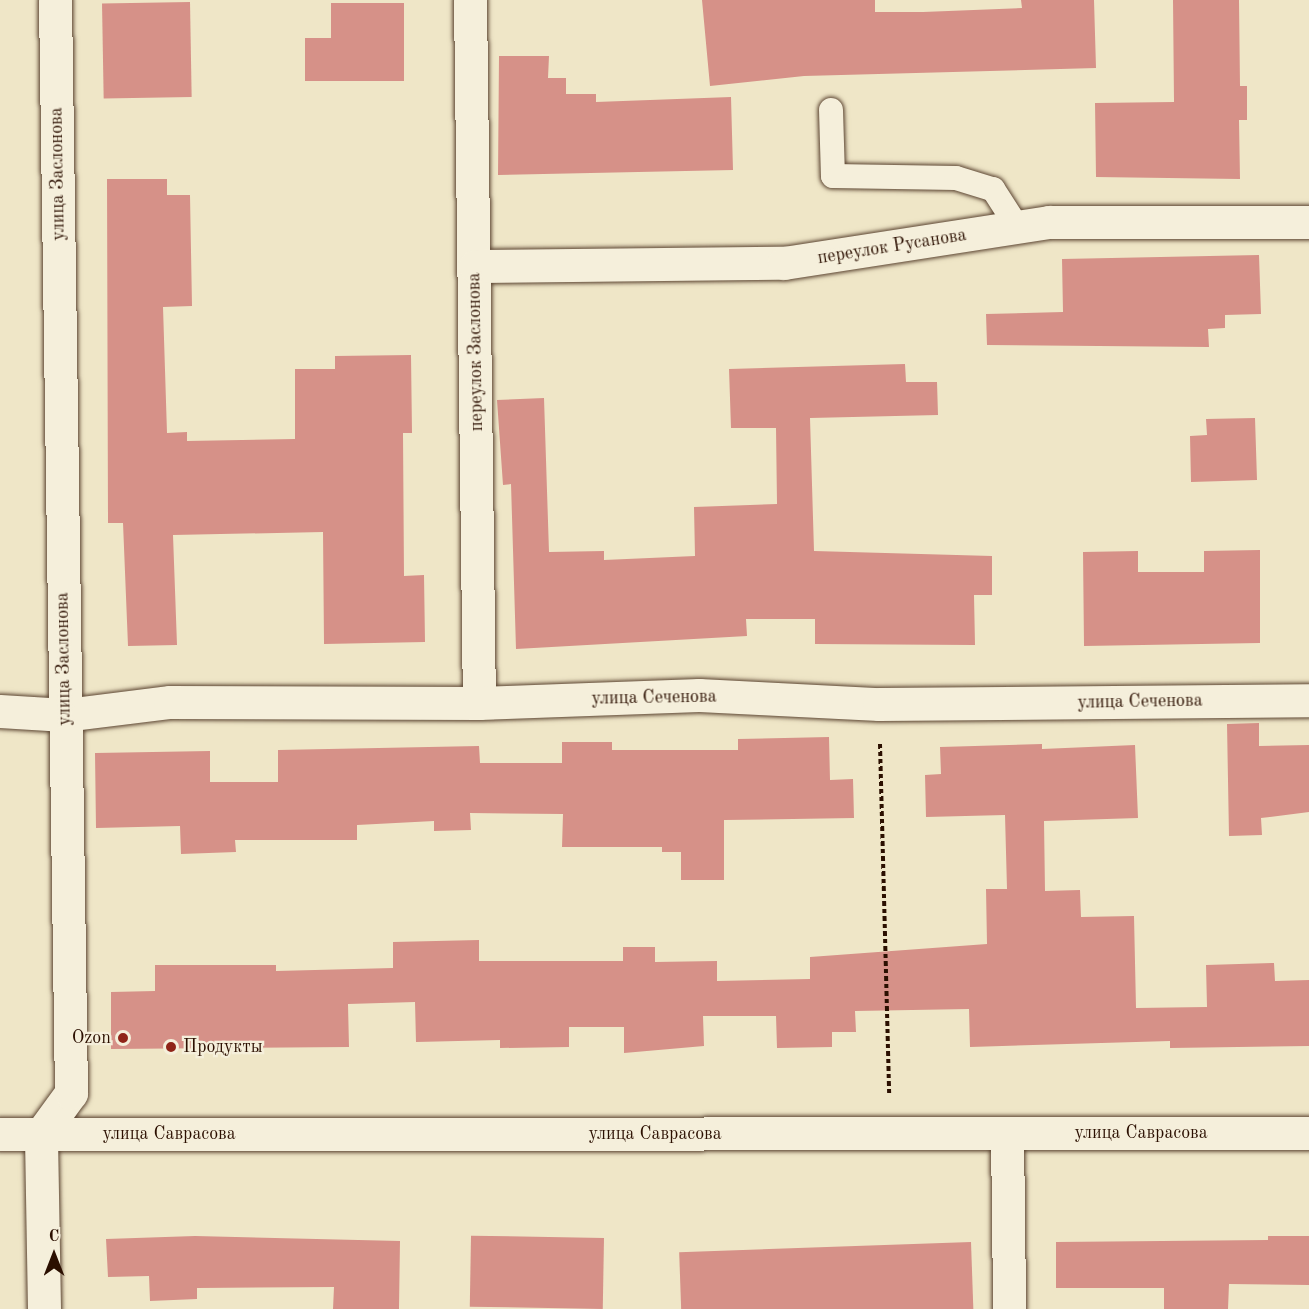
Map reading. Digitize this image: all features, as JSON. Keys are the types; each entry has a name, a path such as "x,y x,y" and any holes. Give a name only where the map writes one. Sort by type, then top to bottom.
{"street":[{"name":"улица Заслонова","path":"41,1134 71,1093 56,0"},
{"name":"переулок Заслонова","path":"470,0 479,703"},
{"name":"переулок Русанова","path":"475,266 784,263 1049,222 1309,222"},
{"name":"улица Сеченова","path":"0,711 65,715 170,702 479,703 699,695 879,704 1309,700"},
{"name":"улица Саврасова","path":"0,1134 1309,1132"},
{"path":"41,1134 44,1309"},
{"path":"1007,1134 1009,1309"}],"lane":[{"path":"831,110 833,176 956,178 993,189 1018,228"}],"path":[{"path":"879,704 889,1098"}],"building":[{"path":"702,0 875,0 875,12 923,12 1022,8 1021,0 1094,0 1096,68 804,76 710,86"},
{"path":"1173,0 1239,0 1240,86 1247,86 1247,120 1239,120 1240,179 1096,177 1095,103 1174,102"},
{"path":"190,2 192,97 104,99 102,4"},
{"path":"331,3 404,3 404,81 305,81 305,38 331,38"},
{"path":"499,56 549,56 548,78 566,78 566,94 596,94 596,102 731,97 733,170 498,175"},
{"path":"107,179 167,179 167,195 190,195 192,306 163,307 167,433 187,432 187,441 295,439 295,369 335,369 335,356 411,355 412,433 403,433 404,576 424,575 425,642 324,644 323,532 173,535 177,645 128,646 123,523 108,523"},
{"path":"1259,255 1261,314 1225,315 1225,328 1208,329 1209,347 987,345 986,314 1063,312 1062,259"},
{"path":"905,364 906,382 937,382 938,415 810,418 814,551 992,556 992,595 974,595 975,645 815,644 815,619 746,619 747,636 516,649 511,484 503,485 497,400 544,398 549,552 604,551 604,560 695,556 694,507 777,504 776,428 731,428 729,369"},
{"path":"1255,418 1257,480 1191,482 1190,436 1207,435 1206,419"},
{"path":"1260,550 1260,643 1084,646 1083,552 1138,551 1138,572 1204,572 1204,551"},
{"path":"1259,723 1259,746 1309,745 1309,812 1261,818 1262,835 1229,836 1227,724"},
{"path":"829,737 830,780 853,779 854,818 724,820 724,880 681,880 681,852 662,852 662,847 562,847 563,814 470,813 471,830 434,831 434,821 357,825 357,840 235,840 236,852 181,854 180,826 96,828 95,753 210,751 210,782 278,782 278,750 479,746 480,763 562,763 562,742 612,742 612,750 738,750 738,739"},
{"path":"1042,744 1042,749 1135,745 1138,818 1044,821 1045,891 1080,890 1081,917 1134,916 1136,1008 1207,1007 1206,965 1274,963 1275,981 1309,980 1309,1046 1170,1048 1170,1041 970,1047 969,1009 855,1011 856,1032 832,1032 832,1047 777,1048 776,1016 703,1016 704,1046 624,1053 624,1027 569,1027 569,1047 500,1048 500,1040 416,1042 415,1002 348,1004 349,1047 111,1049 111,992 155,991 155,965 276,965 276,971 393,968 393,942 479,940 479,961 623,961 623,947 655,947 655,962 717,961 717,981 810,979 810,957 987,944 986,889 1007,889 1005,815 926,817 925,775 941,774 940,747"},
{"path":"195,1236 400,1241 399,1309 333,1309 334,1287 197,1288 197,1299 150,1301 149,1276 108,1277 106,1239"},
{"path":"471,1236 604,1238 603,1309 470,1307"},
{"path":"1268,1236 1309,1236 1309,1285 1229,1284 1228,1309 1164,1309 1164,1288 1056,1288 1056,1242 1268,1240"},
{"path":"971,1242 973,1309 681,1309 679,1252"}],"place":[{"name":"Ozon","path":"123,1038"},
{"name":"Продукты","path":"171,1047"}]}
